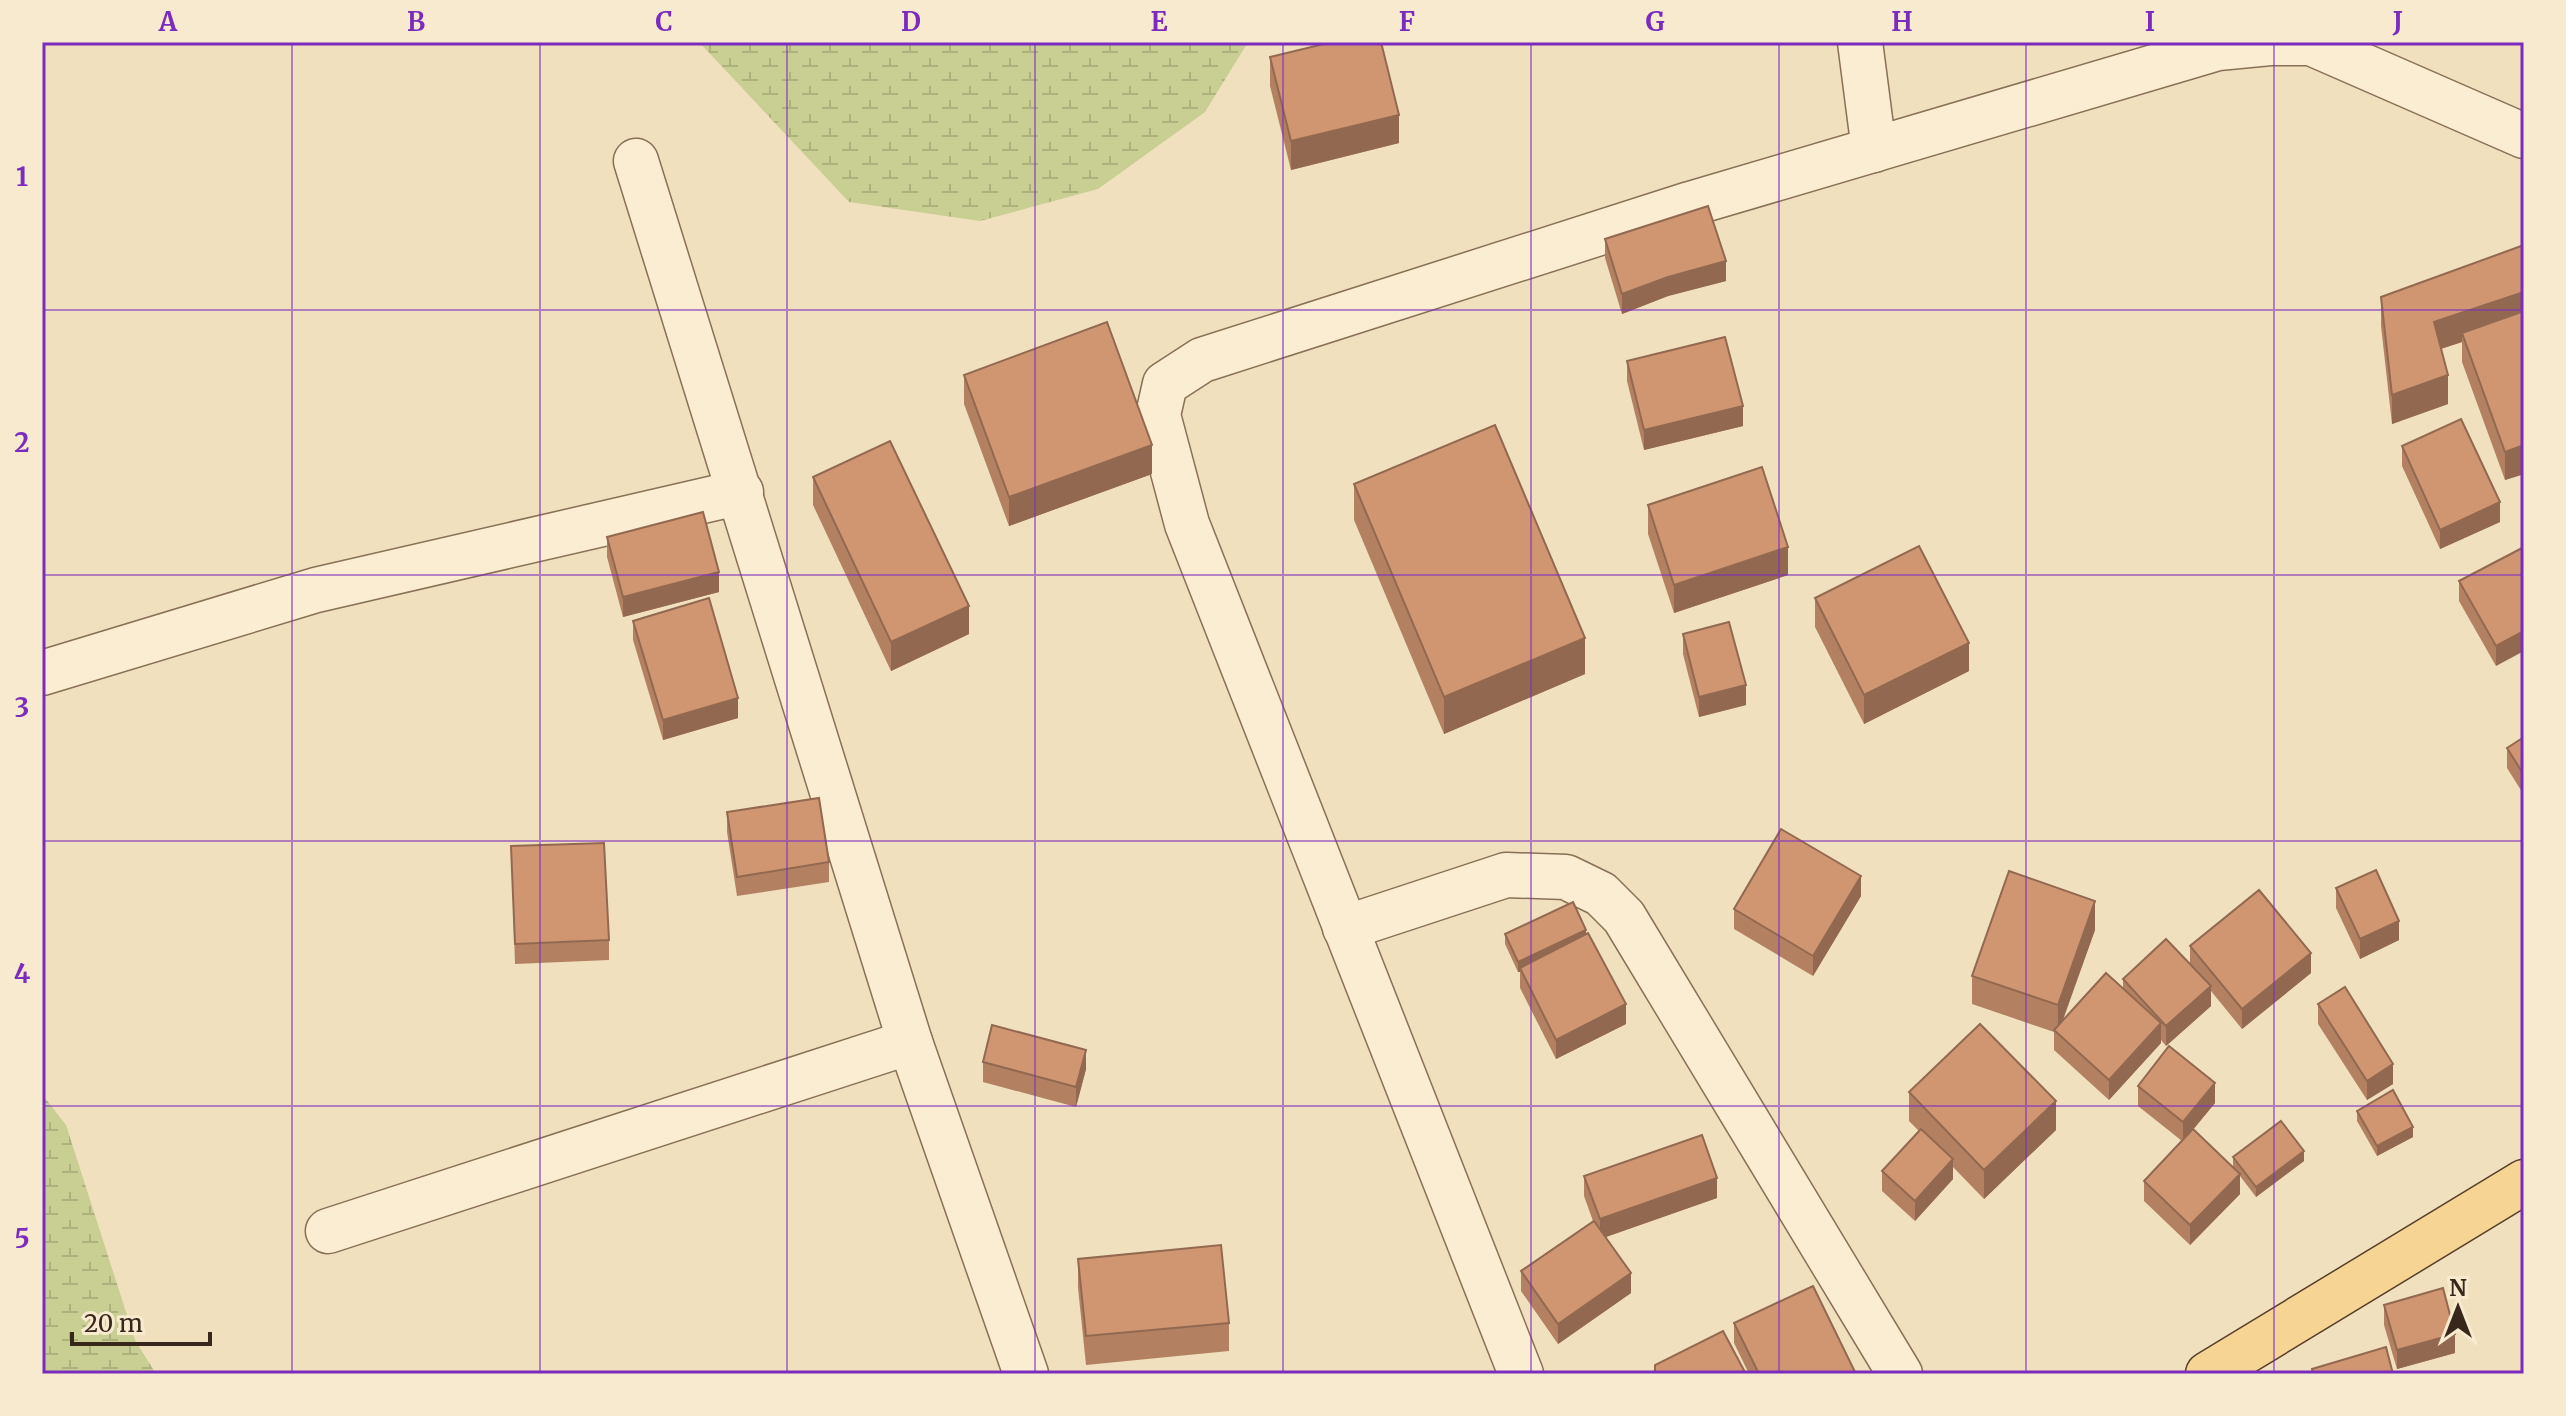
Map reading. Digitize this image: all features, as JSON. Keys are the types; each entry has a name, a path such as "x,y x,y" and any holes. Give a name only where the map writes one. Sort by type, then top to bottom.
{"main road":[{"path":"2208,1374 2524,1182"}],"street":[{"path":"1860,42 1874,150"},
{"path":"1521,1374 1187,524 1158,415 1165,384 1202,360 1690,204 2217,45 2311,43 2524,136"},
{"path":"636,161 910,1042 1026,1374"},
{"path":"42,673 316,590 741,492"},
{"path":"1345,928 1506,875 1566,877 1601,894 1624,917 1900,1374"},
{"path":"328,1231 910,1042"}],"green space":[{"path":"699,42 1248,42 1205,112 1098,189 980,221 849,202"},
{"path":"42,1094 66,1125 135,1340 156,1374 42,1374"}],"building":[{"path":"1332,42 1381,42 1399,115 1291,141 1270,57"},
{"path":"1708,206 1726,261 1622,294 1605,239"},
{"path":"2524,245 2524,292 2434,322 2448,375 2392,395 2381,297"},
{"path":"2524,311 2524,445 2505,452 2462,333"},
{"path":"1107,322 1152,445 1009,497 964,375"},
{"path":"1725,337 1743,406 1644,430 1627,361"},
{"path":"2461,419 2500,502 2440,530 2402,446"},
{"path":"1495,425 1585,638 1444,697 1354,484"},
{"path":"890,441 969,606 891,642 813,477"},
{"path":"1762,467 1788,547 1674,585 1648,505"},
{"path":"703,512 719,572 623,597 607,537"},
{"path":"1919,546 1969,643 1864,695 1815,598"},
{"path":"2524,547 2524,631 2496,646 2459,581"},
{"path":"709,598 738,698 663,720 633,621"},
{"path":"1729,622 1746,685 1699,697 1683,634"},
{"path":"2524,737 2524,775 2507,748"},
{"path":"819,798 829,862 737,877 727,812"},
{"path":"1781,829 1861,876 1813,956 1734,909"},
{"path":"604,843 609,940 515,944 511,846"},
{"path":"2376,870 2399,921 2360,939 2336,888"},
{"path":"2009,871 2095,901 2058,1005 1972,976"},
{"path":"2259,890 2311,953 2242,1009 2190,946"},
{"path":"1573,902 1586,930 1518,962 1505,934"},
{"path":"1588,933 1626,1004 1556,1040 1520,968"},
{"path":"2166,939 2211,986 2166,1026 2123,979"},
{"path":"2106,973 2161,1023 2109,1080 2054,1030"},
{"path":"2345,987 2393,1064 2367,1081 2318,1004"},
{"path":"1980,1024 2056,1101 1984,1170 1909,1092"},
{"path":"992,1025 1086,1050 1076,1087 983,1062"},
{"path":"2169,1046 2215,1083 2183,1122 2138,1086"},
{"path":"2393,1090 2413,1127 2377,1146 2357,1111"},
{"path":"2281,1121 2304,1151 2256,1187 2233,1157"},
{"path":"1921,1129 1953,1159 1915,1201 1882,1171"},
{"path":"2193,1129 2240,1174 2190,1225 2144,1181"},
{"path":"1702,1135 1717,1178 1600,1219 1584,1176"},
{"path":"1594,1221 1631,1273 1558,1324 1521,1271"},
{"path":"1221,1245 1229,1323 1086,1336 1078,1259"},
{"path":"1813,1286 1856,1374 1759,1374 1734,1323"},
{"path":"2443,1288 2455,1334 2397,1350 2384,1305"},
{"path":"1723,1331 1746,1374 1655,1374 1655,1365"},
{"path":"2386,1347 2393,1374 2313,1374 2312,1369"}]}
